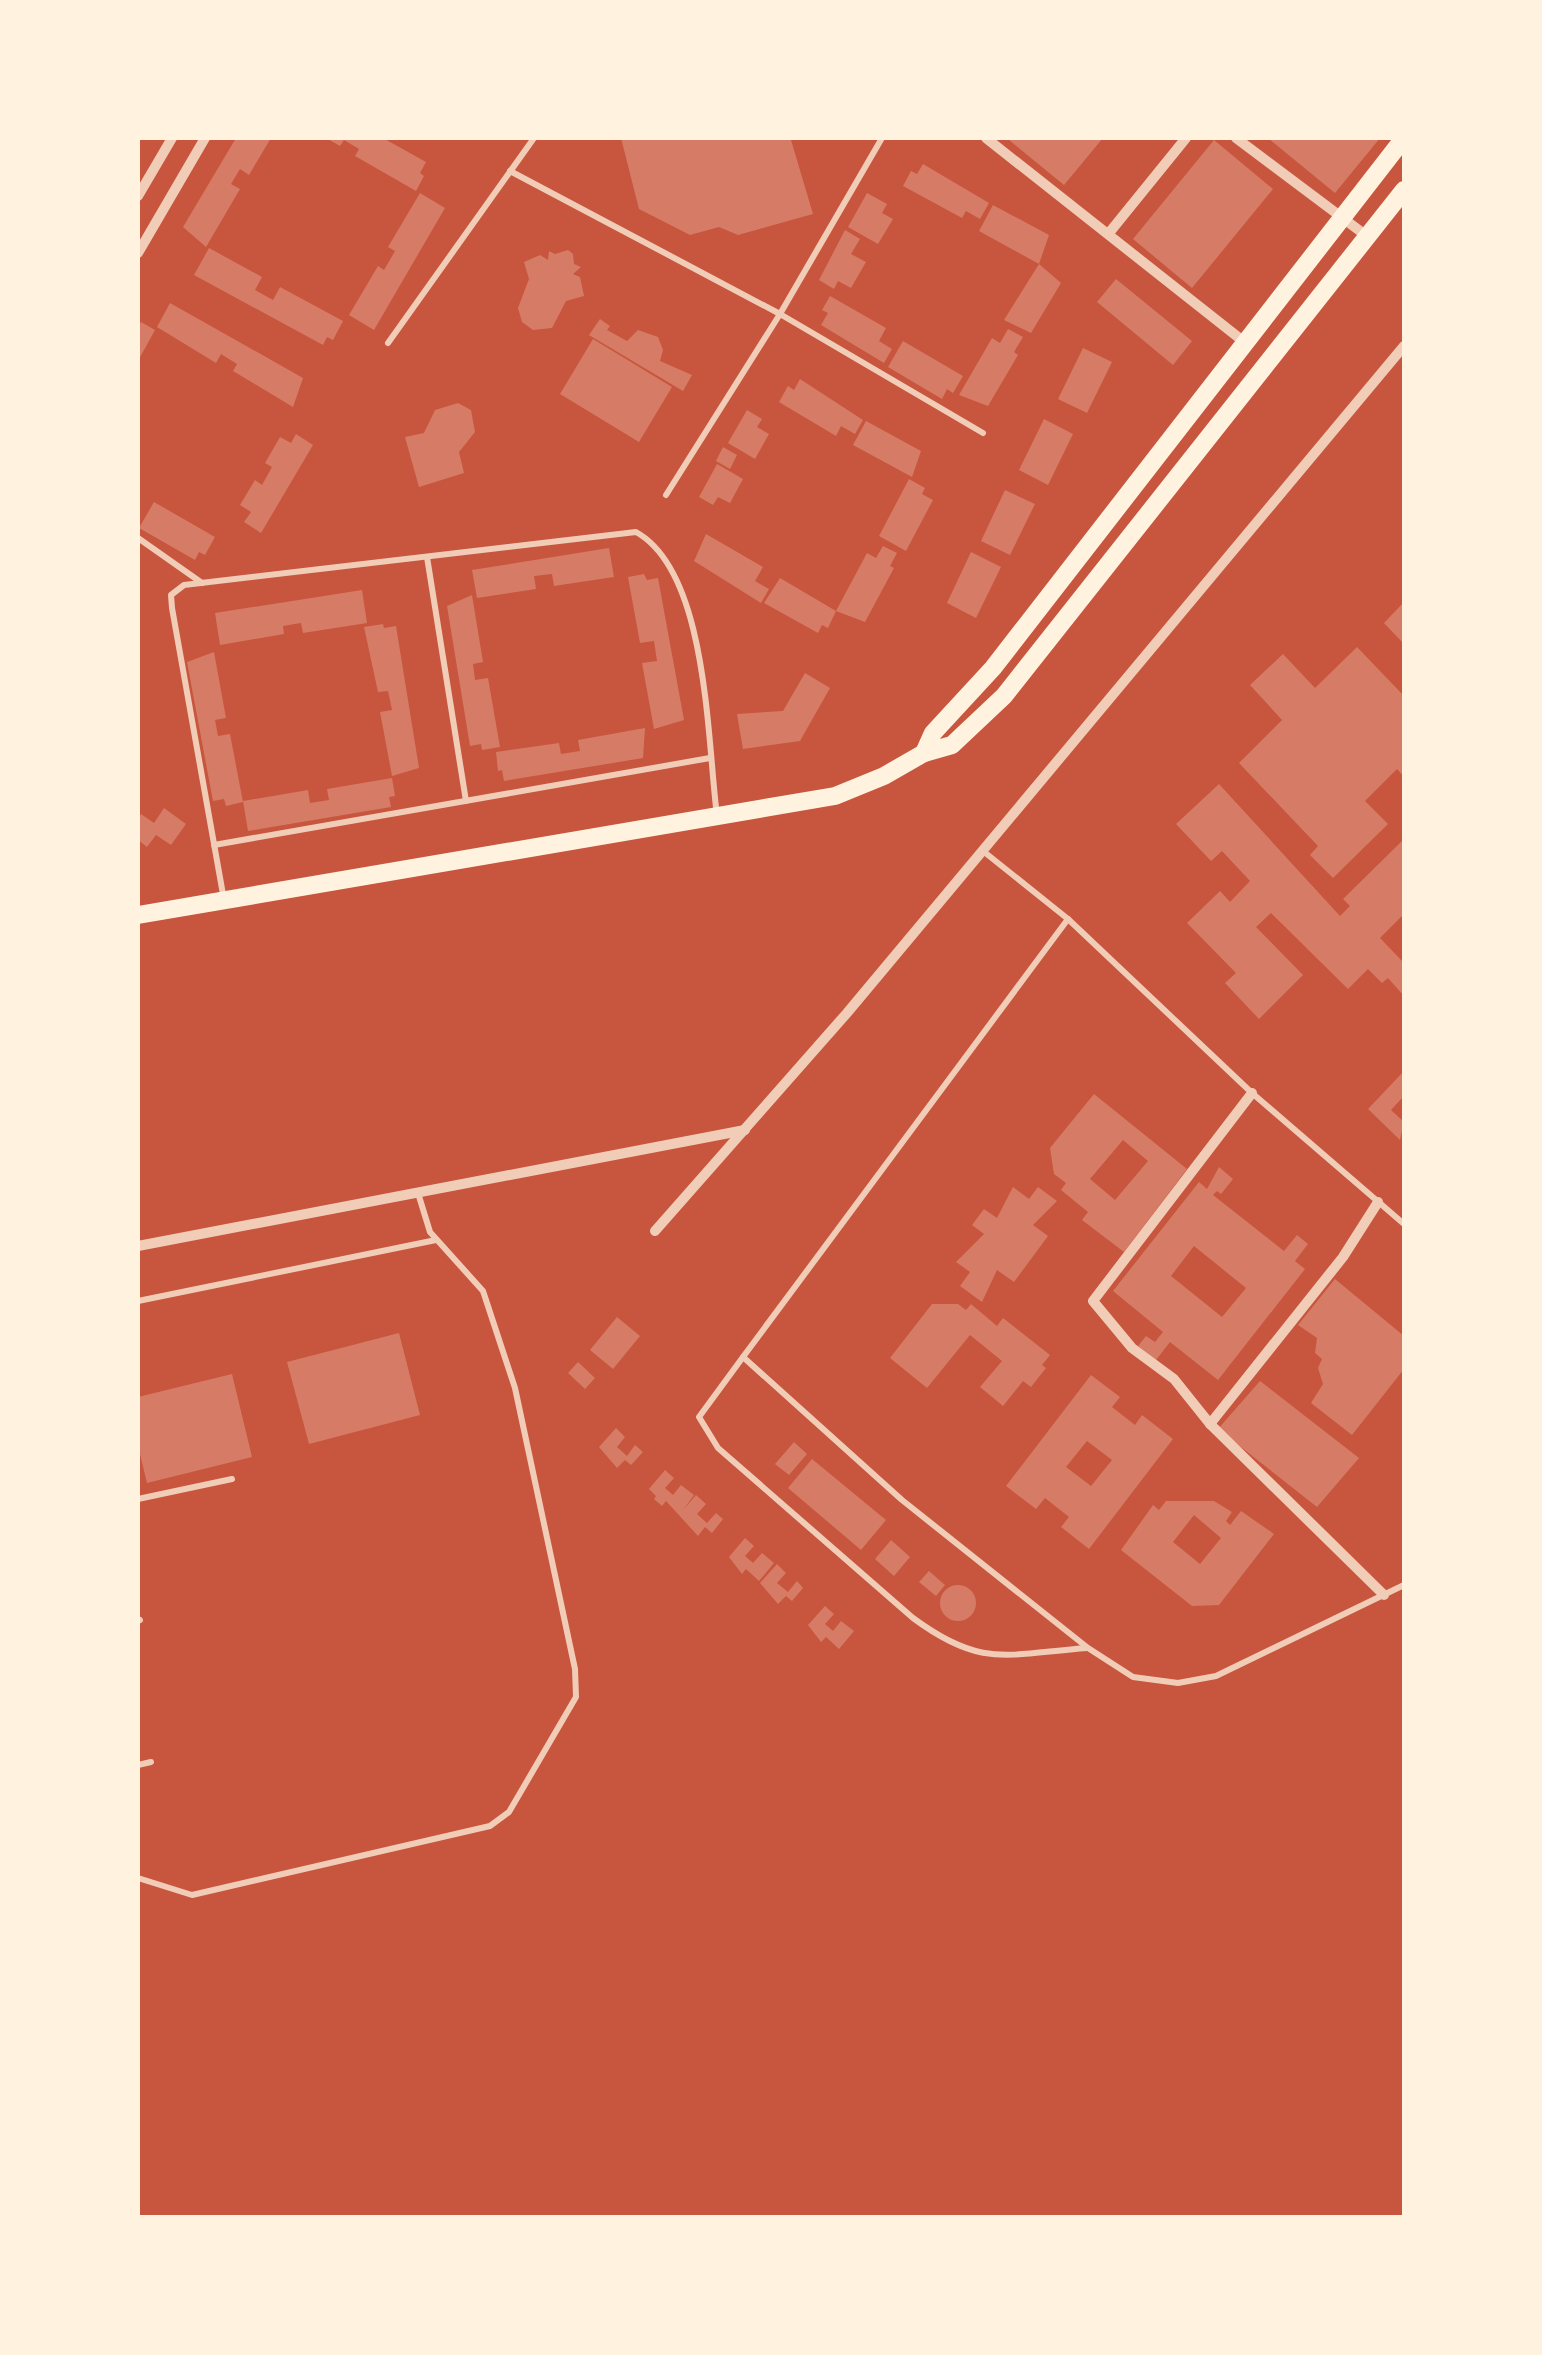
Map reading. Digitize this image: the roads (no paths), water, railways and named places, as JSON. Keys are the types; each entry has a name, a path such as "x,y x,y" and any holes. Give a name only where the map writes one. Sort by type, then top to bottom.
{"main road":[{"path":"924,753 933,733 993,668 1243,340 1404,138"},
{"path":"138,915 835,796 884,776 924,753 952,745 1004,696 1404,190"}],"street":[{"path":"138,196 172,138"},
{"path":"138,253 205,138"},
{"path":"986,138 1243,340"},
{"path":"1109,233 1186,138"},
{"path":"1236,138 1368,237"},
{"path":"656,1230 746,1129 1404,346"},
{"path":"1252,1093 1093,1302 1132,1348 1174,1379 1210,1424 1384,1595"},
{"path":"138,1246 746,1129"},
{"path":"1210,1424 1344,1257 1378,1202"}],"lane":[{"path":"388,343 534,138"},
{"path":"666,495 780,314 882,138"},
{"path":"510,172 780,314 983,433"},
{"path":"224,901 171,595 184,585 636,532 654,542 672,565 693,620 717,818"},
{"path":"138,538 202,584"},
{"path":"427,557 466,801"},
{"path":"214,845 710,758"},
{"path":"980,848 1068,920 1252,1093 1404,1224"},
{"path":"1068,920 699,1417 718,1448 946,1643 979,1656 1088,1648"},
{"path":"138,1878 192,1895 490,1826 509,1812 576,1697 575,1669 515,1388 483,1291 472,1274 453,1261 436,1240 418,1192"},
{"path":"138,1301 436,1240"},
{"path":"743,1357 902,1500 1088,1648 1133,1677 1194,1682 1404,1585"},
{"path":"138,1499 232,1479"},
{"path":"138,1766 151,1762"}]}
